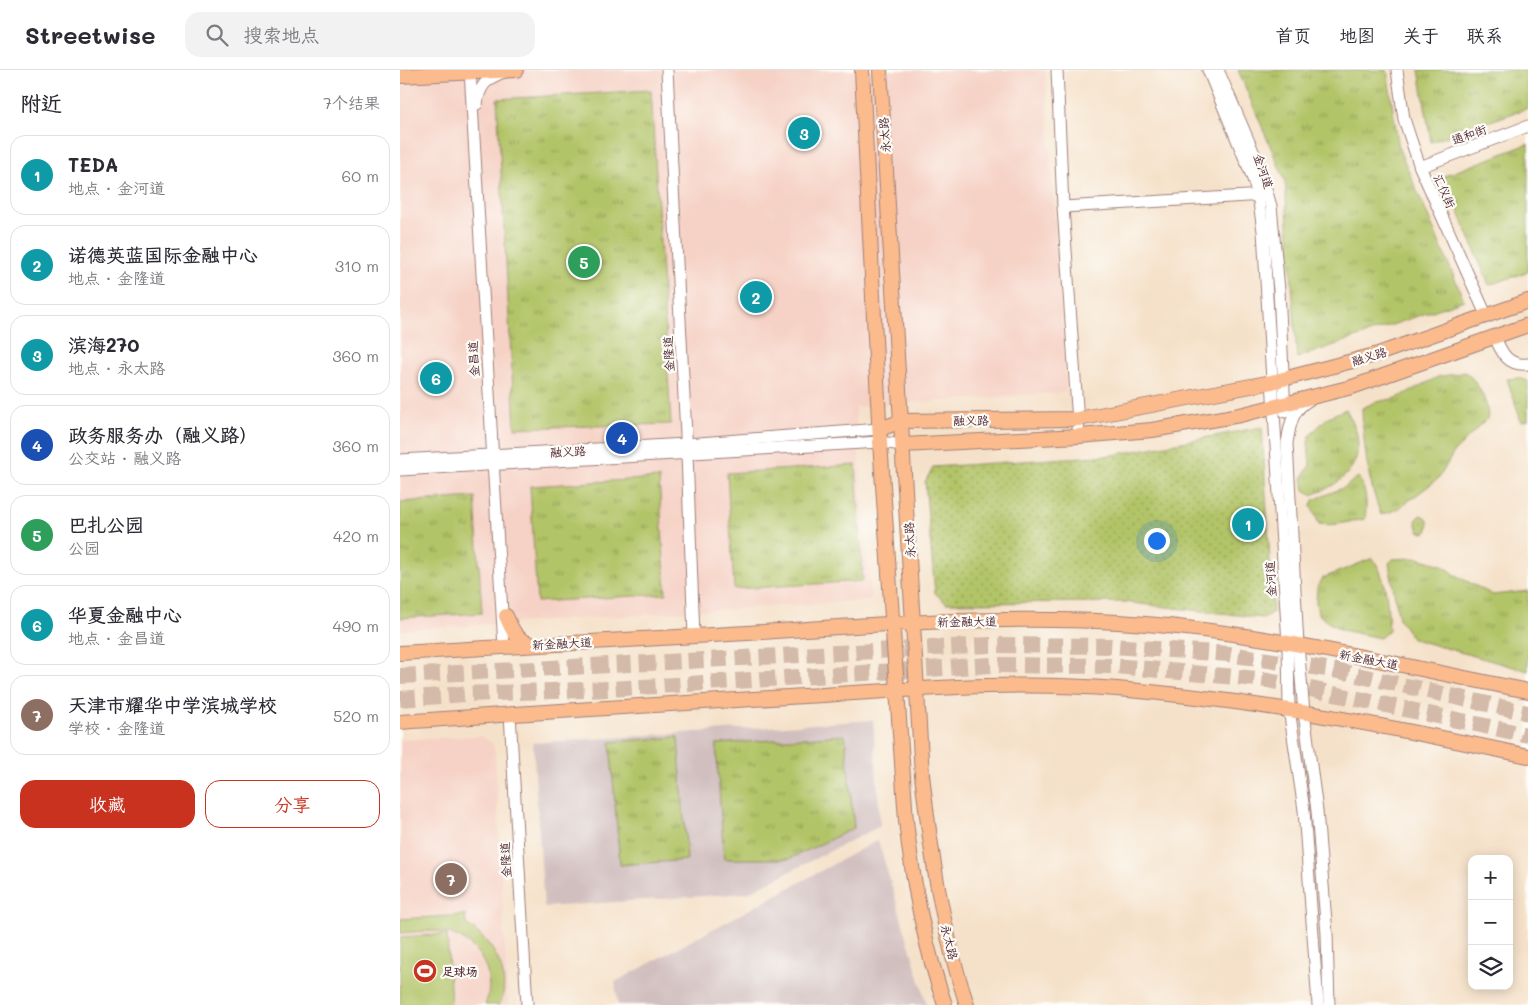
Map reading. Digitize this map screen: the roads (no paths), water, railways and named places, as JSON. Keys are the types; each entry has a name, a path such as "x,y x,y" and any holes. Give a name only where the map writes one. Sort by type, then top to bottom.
{"main road":[{"path":"400,76 516,70"},
{"name":"永太路","path":"862,70 880,436 892,623 893,690 912,874 931,961 945,1005"},
{"name":"永太路","path":"880,70 922,775 931,854 945,924 967,1005"},
{"name":"融义路","path":"880,436 902,421 1078,419 1280,382 1376,354 1487,317 1528,301"},
{"name":"融义路","path":"903,445 1079,436 1152,430 1279,406 1373,381 1528,325"},
{"path":"905,482 908,466 917,452 938,443"},
{"path":"506,616 516,636 523,642 534,645"},
{"name":"新金融大道","path":"400,653 892,623 1047,619 1120,622 1187,628 1293,644 1528,691"},
{"path":"893,690 910,678 916,658"},
{"path":"400,722 893,690 1028,685 1116,689 1289,709 1528,756"}],"street":[{"path":"477,104 479,91 485,82 495,75 511,70"},
{"name":"金隆道","path":"667,70 687,449 694,636"},
{"path":"1057,70 1063,207 1079,436"},
{"name":"金河道","path":"1208,70 1242,151 1263,195 1275,237 1280,382 1279,406 1293,644 1317,811 1329,1005"},
{"name":"金河道","path":"1218,70 1259,165 1263,195 1263,231 1271,356 1280,382"},
{"name":"汇仪街","path":"1397,70 1404,119 1420,167 1487,317"},
{"name":"金昌道","path":"473,71 477,104 496,442 493,459"},
{"name":"金昌道","path":"473,71 493,459 506,646"},
{"name":"通和街","path":"1420,167 1528,126"},
{"path":"1063,207 1263,195"},
{"path":"1495,337 1503,355 1514,364 1528,369"},
{"path":"1514,364 1528,364"},
{"path":"1280,382 1300,396 1317,397"},
{"path":"1293,644 1287,443 1291,419 1295,412 1304,404 1317,397"},
{"name":"金河道","path":"1279,406 1287,443"},
{"name":"融义路","path":"400,470 493,459 687,449 880,436 903,445"},
{"path":"493,459 498,482 506,646"},
{"name":"融义路","path":"400,460 472,461"},
{"name":"金河道","path":"1293,644 1289,709 1304,810 1318,1005"},
{"name":"金隆道","path":"510,714 527,1005"}],"tunnel":[{"path":"400,676 990,645 1111,646 1229,654 1339,671 1528,713"},
{"path":"400,699 465,694 610,689 991,665 1115,666 1268,680 1528,735"}],"place":[{"name":"滨海270","path":"804,133"},
{"name":"巴扎公园","path":"584,262"},
{"name":"诺德英蓝国际金融中心","path":"756,297"},
{"name":"华夏金融中心","path":"436,378"},
{"name":"政务服务办（融义路）","path":"622,438"},
{"name":"TEDA","path":"1248,524"},
{"name":"天津市耀华中学滨城学校","path":"451,879"},
{"name":"足球场","path":"425,971"}]}
